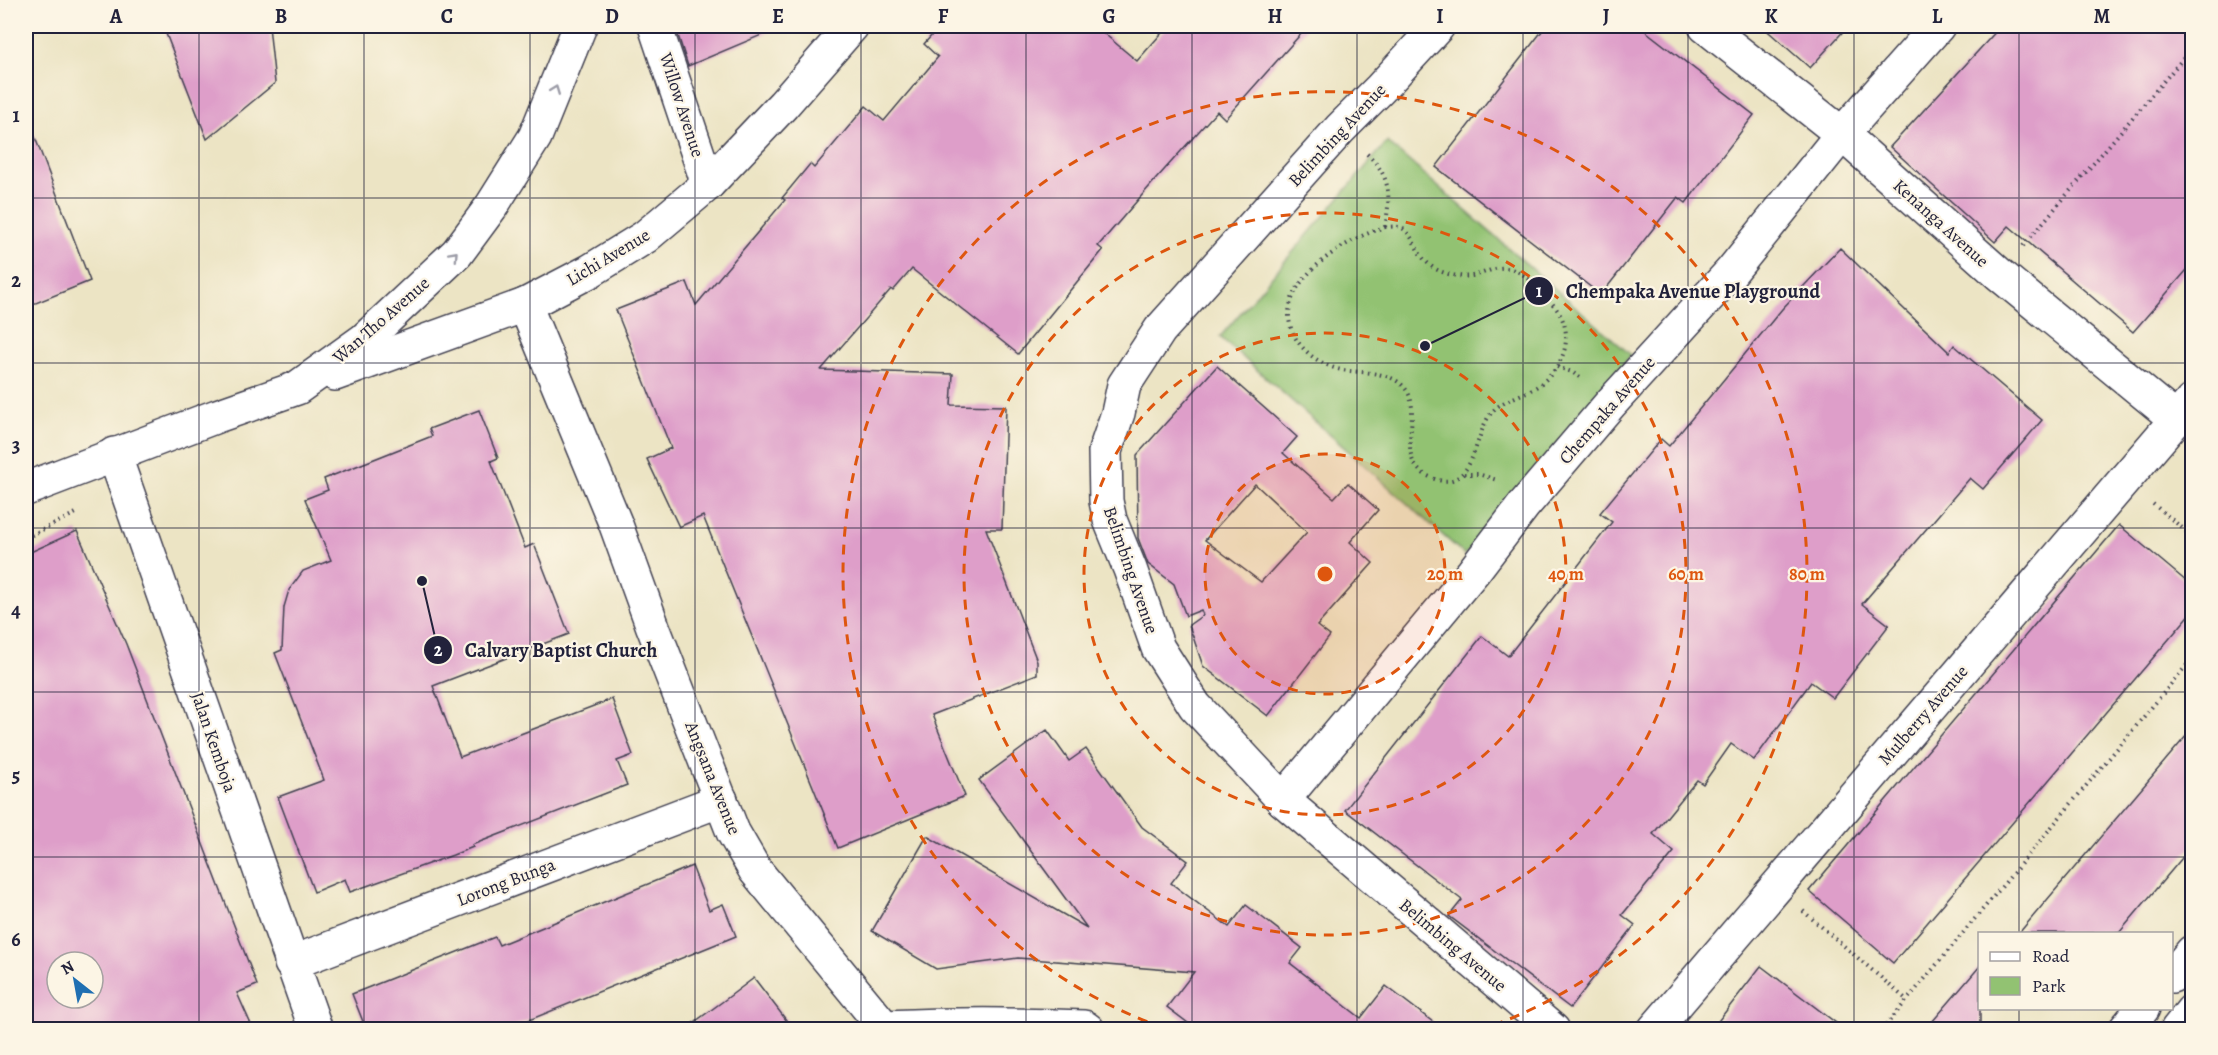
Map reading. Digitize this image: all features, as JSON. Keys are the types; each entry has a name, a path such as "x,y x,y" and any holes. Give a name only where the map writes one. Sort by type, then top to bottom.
{"street":[{"name":"Wan Tho Avenue","path":"26,489 114,454 297,388 364,340 457,253 491,207 535,138 580,26"},
{"name":"Willow Avenue","path":"655,26 708,184"},
{"name":"Lichi Avenue","path":"297,388 525,304 590,271 645,237 708,184 783,105 852,26"},
{"name":"Belimbing Avenue","path":"1438,26 1380,90 1340,129 1160,330 1124,385 1118,413 1105,451 1106,501 1110,520 1131,569 1158,648 1195,706 1282,800 1552,1029"},
{"name":"Kenanga Avenue","path":"1705,26 1842,134 1999,274 2185,410"},
{"name":"Chempaka Avenue","path":"1282,800 1473,572 1524,505 1611,403 1731,273 1842,134 1938,26"},
{"name":"Angsana Avenue","path":"525,304 616,525 733,832 755,870 883,1028 939,1024 1028,1025 1088,1029"},
{"name":"Mulberry Avenue","path":"1654,1029 1776,884 2185,410"},
{"name":"Jalan Kemboja","path":"114,454 316,1029"},
{"name":"Lorong Bunga","path":"291,963 721,800"},
{"path":"2173,975 2193,951"},
{"path":"2125,1029 2141,1010"},
{"path":"2177,1029 2193,1011"}],"path":[{"path":"1999,274 2193,48"},
{"path":"1340,129 1379,166 1384,175 1389,195 1385,227"},
{"path":"1385,227 1399,227 1407,232 1422,260 1431,268 1446,274 1475,276 1499,267 1525,275 1558,310 1567,330 1567,342 1557,367 1539,386 1495,409 1486,420 1470,464 1463,474 1454,479 1446,481 1431,478 1415,465 1410,453 1410,397 1403,386 1384,375 1333,368 1309,355 1292,332 1289,317 1291,304 1298,286 1314,267 1332,252 1371,231 1385,227"},
{"path":"2125,481 2193,536"},
{"path":"1881,1029 2193,659"},
{"path":"1776,884 1799,908 1907,1000"}],"green space":[{"path":"1387,142 1631,355 1465,555 1220,337"}],"building":[{"path":"163,26 269,26 275,83 207,139"},
{"path":"675,26 783,26 688,66"},
{"path":"940,26 1095,26 1137,61 1168,26 1308,26 1225,119 1217,111 1156,179 1098,246 1103,250 1018,354 912,269 893,291 891,289 821,370 953,374 951,405 1006,406 1002,529 986,529 1037,661 1037,674 932,715 965,796 838,848 703,516 679,527 647,459 671,448 616,310 687,282 696,305 785,200 782,198 810,164 814,168 866,106 884,121 938,57 924,44"},
{"path":"1546,26 1639,26 1754,115 1686,203 1678,197 1601,295 1436,167"},
{"path":"1762,26 1848,26 1810,68"},
{"path":"2001,26 2193,26 2193,263 2133,332 2009,226 1995,242 1890,147"},
{"path":"28,119 90,281 26,307 26,120"},
{"path":"1840,248 1949,352 1954,345 2042,420 1983,489 1970,478 1862,604 1889,625 1833,698 1811,682 1754,760 1731,744 1703,784 1697,780 1653,834 1674,852 1622,915 1635,925 1570,1008 1449,916 1462,900 1345,810 1482,636 1508,656 1612,522 1600,513 1661,439 1669,446 1782,309"},
{"path":"1217,366 1297,437 1283,453 1334,498 1348,483 1378,510 1350,542 1373,563 1317,626 1330,636 1268,716 1203,666 1189,625 1203,615 1201,610 1186,616 1174,584 1148,564 1138,538 1137,455","holes":["1255,484 1307,532 1261,582 1205,540"]},
{"path":"479,410 498,458 491,461 525,548 534,544 569,634 433,686 460,757 612,699 633,755 617,761 627,785 472,845 473,847 453,855 350,892 345,879 314,892 278,797 324,780 275,653 282,650 284,607 289,590 303,571 331,560 305,499 328,490 324,479 432,436 429,429"},
{"path":"2119,525 2193,587 2193,611 1893,963 1809,891"},
{"path":"77,531 126,644 257,985 237,993 253,1029 26,1029 26,554"},
{"path":"2193,728 2193,845 2120,932 2020,932"},
{"path":"1047,730 1069,761 1086,749 1142,827 1188,861 1171,883 1229,927 1246,905 1302,948 1290,963 1361,1018 1386,986 1442,1029 1196,1029 1167,1007 1194,972 1018,958 936,969 872,931 927,836 1087,928 979,780"},
{"path":"692,866 709,910 723,904 736,936 507,1029 366,1029 352,994 495,937 499,945"},
{"path":"1761,966 1844,1029 1712,1029"},
{"path":"1978,968 1980,1029 1926,1029"},
{"path":"754,978 793,1029 685,1029 722,1002"}],"place":[{"name":"Chempaka Avenue Playground","path":"1425,346"},
{"name":"Calvary Baptist Church","path":"422,581"}]}
